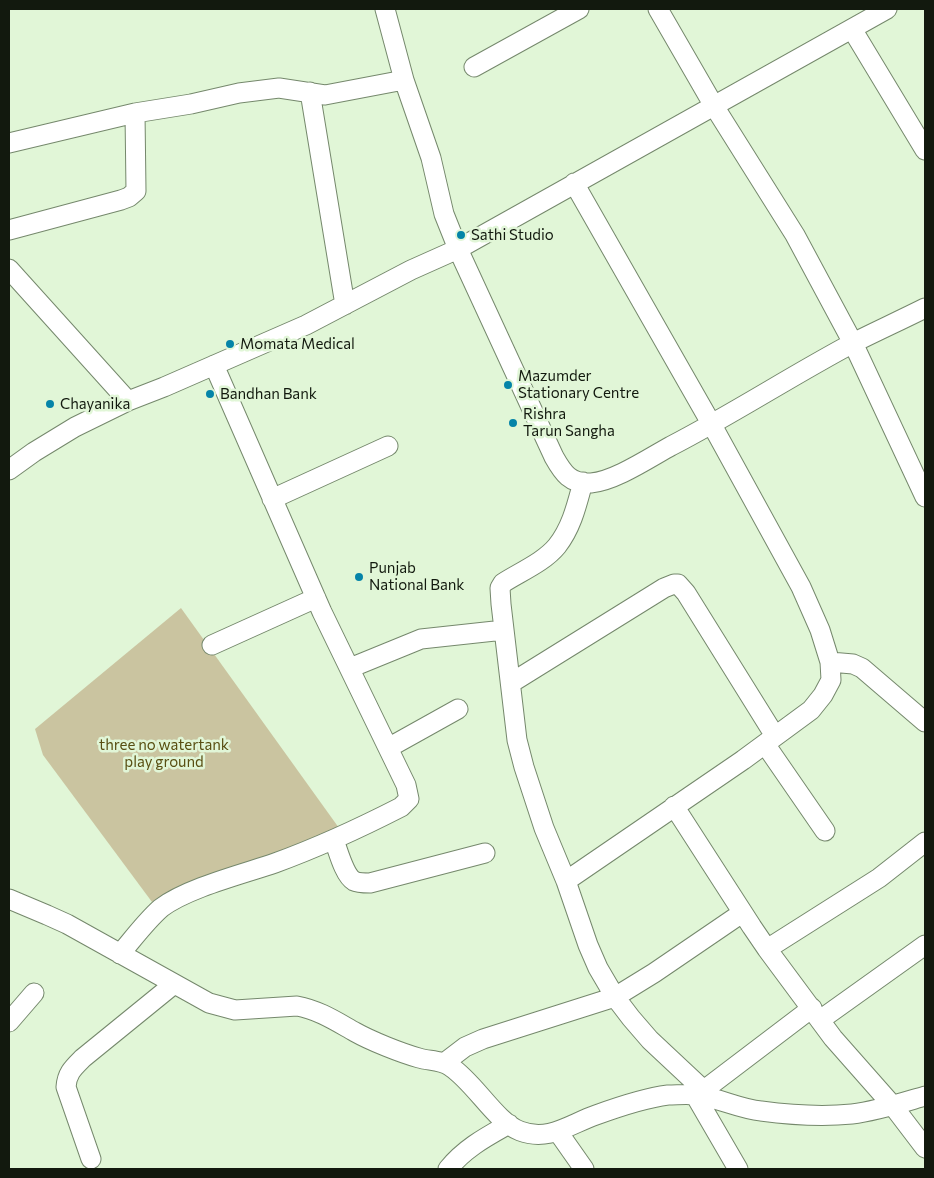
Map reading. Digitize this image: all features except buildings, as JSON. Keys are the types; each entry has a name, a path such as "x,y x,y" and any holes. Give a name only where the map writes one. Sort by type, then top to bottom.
{"street":[{"path":"385,9 404,80 430,158 444,214 458,249 554,457 563,473 570,479 583,482 600,481 614,477 712,425 853,343 925,308"},
{"path":"474,67 579,9"},
{"path":"658,9 714,106 795,234 853,343 925,497"},
{"path":"9,470 75,427 128,401 214,366 306,325 411,270 458,249 886,9"},
{"path":"852,29 925,150"},
{"path":"9,143 135,113 191,104 239,93 279,88 325,95 404,80"},
{"path":"310,92 345,305"},
{"path":"9,230 121,200 129,197 136,191 135,113"},
{"path":"566,881 811,710 823,695 831,680 830,662 820,630 801,587 712,425 574,183"},
{"path":"9,268 128,401"},
{"path":"120,954 156,914 170,903 197,890 334,840 406,804 409,799 409,792 316,598 214,366"},
{"path":"272,499 388,446"},
{"path":"583,482 573,517 556,547 544,557 503,583 500,588 517,740 544,828 598,968 615,997 631,1018 704,1095 738,1169"},
{"path":"511,683 664,588 678,584 686,592 770,740 825,831"},
{"path":"212,645 316,598"},
{"path":"350,668 421,639 504,630"},
{"path":"830,662 853,664 862,668 925,722"},
{"path":"388,748 458,709"},
{"path":"674,806 767,949 833,1038 894,1106 925,1148"},
{"path":"334,840 346,872 354,881 360,883 370,883 485,853"},
{"path":"767,949 879,878 925,842"},
{"path":"9,899 48,915 209,1003 235,1010 306,1007 358,1034 418,1058 444,1063 452,1067 475,1088 509,1124 518,1130 528,1133 558,1132 594,1116 668,1095 704,1095 759,1111 806,1115 852,1114 894,1106 925,1096"},
{"path":"444,1063 466,1047 483,1039 615,997 742,913"},
{"path":"704,1095 816,1014 925,945"},
{"path":"91,1159 66,1088 67,1078 72,1069 83,1058 174,984"},
{"path":"9,1022 34,993"},
{"path":"448,1169 473,1144 509,1124"},
{"path":"558,1132 584,1169"}],"green space":[{"name":"three no watertank play ground","path":"181,608 339,828 152,902 43,755 35,729"}],"place":[{"name":"Sathi Studio","path":"461,235"},
{"name":"Momata Medical","path":"230,344"},
{"name":"Mazumder Stationary Centre","path":"508,385"},
{"name":"Bandhan Bank","path":"210,394"},
{"name":"Chayanika","path":"50,404"},
{"name":"Rishra Tarun Sangha","path":"513,423"},
{"name":"Punjab National Bank","path":"359,577"}]}
